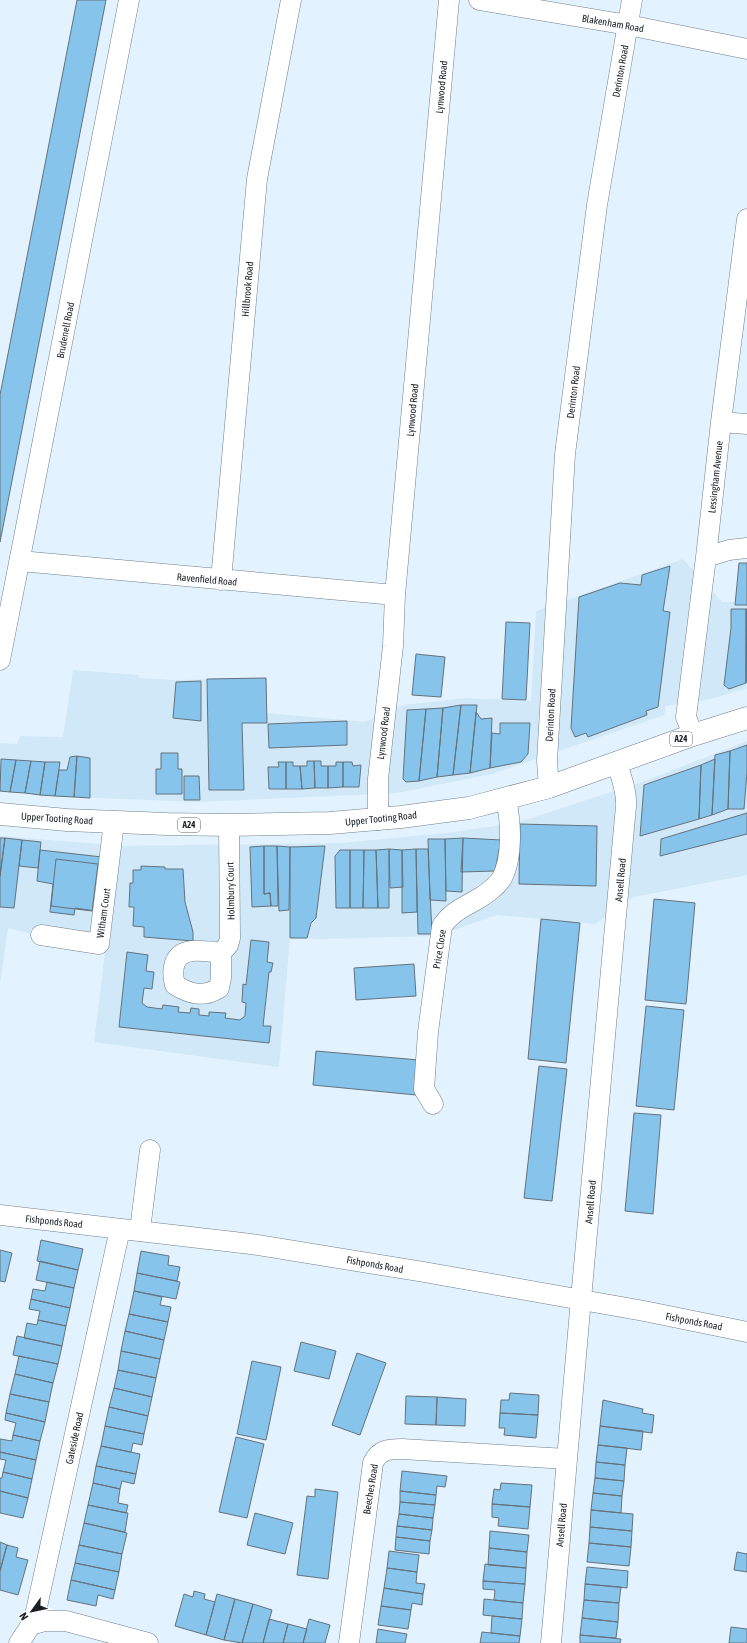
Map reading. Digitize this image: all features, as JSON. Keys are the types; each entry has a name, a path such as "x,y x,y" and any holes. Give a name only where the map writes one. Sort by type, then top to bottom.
{"highway":[{"name":"Upper Tooting Road","path":"0,814 114,822 229,825 330,823 378,820 469,808 506,799 549,787 693,735 747,718"}],"street":[{"name":"Brudenell Road","path":"0,660 129,0"},
{"name":"Hillbrook Road","path":"221,580 257,179 291,0"},
{"name":"Lynwood Road","path":"378,820 378,779 393,646 395,596 449,0"},
{"name":"Blakenham Road","path":"479,0 628,25 747,49"},
{"name":"Derinton Road","path":"549,787 547,761 565,454 597,206 632,0"},
{"name":"Lessingham Avenue","path":"693,735 686,717 747,219"},
{"path":"721,422 747,424"},
{"path":"706,557 729,550 747,548"},
{"name":"Ravenfield Road","path":"20,561 395,596"},
{"name":"Ansell Road","path":"551,1643 580,1301 627,797 617,763"},
{"name":"Price Close","path":"433,1104 424,1089 428,1032 442,926 449,916 476,900 501,879 506,865 510,845 510,815 506,799"},
{"name":"Witham Court","path":"41,935 99,944 114,822"},
{"name":"Holmbury Court","path":"221,953 228,945 230,938 229,825"},
{"path":"140,1230 150,1150"},
{"name":"Fishponds Road","path":"0,1215 140,1230 289,1250 644,1311 747,1332"},
{"name":"Gateside Road","path":"19,1643 31,1625 36,1610 120,1229"},
{"name":"Beeches Road","path":"349,1643 373,1463 379,1453 384,1450 402,1449 567,1459"},
{"path":"31,1625 50,1620 66,1621 148,1643"}],"shaded area":[{"path":"683,559 722,602 747,602 747,688 711,699 666,706 664,715 492,774 397,793 198,802 74,797 0,791 0,743 17,744 20,736 63,737 73,670 139,675 139,678 173,680 266,678 267,713 365,722 404,705 466,698 531,701 536,611"},
{"path":"747,741 747,875 634,897 595,924 497,915 436,936 319,939 290,938 279,1067 94,1042 105,953 8,928 0,984 0,836 123,846 341,843 446,833 516,823 645,781"}],"building":[{"path":"77,0 106,0 0,542 0,395"},
{"path":"739,563 747,563 747,605 735,605"},
{"path":"670,566 663,611 670,612 658,707 646,711 647,715 588,737 586,733 575,737 571,728 579,597 620,583 641,585 642,575"},
{"path":"731,609 746,609 746,683 729,689 724,685 731,628"},
{"path":"746,609 747,609 746,683"},
{"path":"506,622 530,623 526,700 502,699"},
{"path":"416,654 445,657 441,697 412,695"},
{"path":"266,678 267,723 242,723 244,790 209,790 207,679"},
{"path":"201,681 201,721 173,718 176,682"},
{"path":"461,705 453,775 437,777 443,708"},
{"path":"461,705 477,705 470,773 453,775"},
{"path":"443,708 437,777 419,781 426,709"},
{"path":"426,709 419,781 406,782 403,779 407,710"},
{"path":"476,712 481,719 492,718 490,768 470,773"},
{"path":"347,721 347,745 269,748 268,724"},
{"path":"500,723 530,723 528,754 521,762 490,768 492,733 500,734"},
{"path":"747,745 747,772 744,809 728,809 730,751"},
{"path":"730,751 728,809 712,815 715,755"},
{"path":"161,753 178,753 178,769 182,769 182,794 156,794 156,769 161,769"},
{"path":"77,756 90,758 90,798 74,797"},
{"path":"77,756 74,797 55,796 59,770 67,770 70,757"},
{"path":"1,759 16,760 10,792 0,791"},
{"path":"715,759 712,815 699,819 701,765"},
{"path":"16,760 31,761 25,793 10,792"},
{"path":"31,761 45,762 40,795 25,793"},
{"path":"307,761 314,761 315,788 302,789 300,766 307,766"},
{"path":"314,761 321,761 321,766 328,766 328,788 315,788"},
{"path":"45,762 60,762 55,796 40,795"},
{"path":"278,762 286,762 286,789 269,789 268,767 279,767"},
{"path":"286,762 293,762 293,766 300,766 302,789 286,789"},
{"path":"336,762 343,762 343,787 328,788 328,766 336,766"},
{"path":"343,762 352,762 353,766 361,765 359,787 343,787"},
{"path":"701,765 699,819 640,836 644,785"},
{"path":"184,776 199,776 200,800 184,800"},
{"path":"747,813 747,834 660,856 661,839"},
{"path":"520,824 597,826 596,886 519,884"},
{"path":"0,838 5,838 0,876"},
{"path":"5,838 22,840 14,908 0,907 0,876"},
{"path":"463,838 462,892 446,891 445,839"},
{"path":"463,838 501,840 495,871 461,872"},
{"path":"428,839 445,839 446,901 430,900"},
{"path":"22,840 41,842 38,868 19,866"},
{"path":"264,846 277,846 278,906 271,906 270,893 264,894"},
{"path":"264,846 264,894 270,893 271,906 252,907 250,847"},
{"path":"277,846 290,847 289,910 279,911"},
{"path":"325,846 316,918 311,923 307,938 290,938 290,847"},
{"path":"389,849 389,908 378,908 376,850"},
{"path":"389,849 402,850 403,887 390,888"},
{"path":"416,849 417,912 402,913 402,850"},
{"path":"416,849 428,849 432,934 418,934"},
{"path":"40,850 102,857 96,911 75,908 74,915 50,912 53,884 37,881"},
{"path":"340,850 350,850 350,908 336,908 335,856"},
{"path":"350,850 364,850 363,908 350,908"},
{"path":"364,850 376,850 378,908 363,908"},
{"path":"56,859 98,864 92,911 51,906"},
{"path":"141,866 165,867 165,869 183,869 185,902 193,932 193,941 144,937 144,927 133,926 134,907 129,907 130,883 133,883 133,870 141,870"},
{"path":"654,899 695,903 686,1004 645,1000"},
{"path":"541,919 580,923 566,1063 528,1059"},
{"path":"251,940 269,942 267,962 273,963 271,972 269,972 263,1026 271,1026 269,1043 119,1027 127,952 148,955 146,971 154,972 152,989 144,988 142,1003 147,1007 162,1009 163,1005 179,1007 178,1012 190,1013 191,1008 199,1009 199,1015 209,1016 209,1012 226,1013 225,1018 240,1020 245,1016 246,1003 242,1002 243,984 246,985"},
{"path":"414,964 416,996 356,1000 354,968"},
{"path":"646,1006 684,1010 674,1110 636,1106"},
{"path":"316,1051 419,1060 416,1095 313,1085"},
{"path":"539,1066 567,1069 552,1201 524,1198"},
{"path":"634,1113 661,1115 653,1214 625,1211"},
{"path":"41,1240 83,1249 78,1270 37,1261"},
{"path":"0,1250 12,1253 5,1282 0,1281"},
{"path":"141,1251 169,1256 168,1265 180,1267 177,1281 137,1273"},
{"path":"40,1261 78,1270 74,1288 36,1280"},
{"path":"137,1273 180,1282 176,1299 134,1291"},
{"path":"47,1282 74,1288 70,1308 31,1299 33,1289 45,1291"},
{"path":"134,1291 162,1297 160,1305 171,1307 168,1322 129,1314"},
{"path":"31,1299 70,1308 66,1326 38,1320 40,1311 29,1309"},
{"path":"129,1314 168,1322 164,1340 125,1331"},
{"path":"38,1320 66,1326 62,1346 24,1338 27,1323 37,1325"},
{"path":"125,1331 164,1340 160,1359 121,1351"},
{"path":"17,1336 62,1346 58,1364 13,1355"},
{"path":"301,1342 336,1351 329,1379 294,1371"},
{"path":"121,1351 160,1359 156,1378 118,1370"},
{"path":"357,1353 386,1363 360,1435 332,1425"},
{"path":"19,1356 58,1364 53,1383 15,1374"},
{"path":"252,1361 281,1367 266,1440 237,1434"},
{"path":"118,1370 156,1378 152,1397 114,1388"},
{"path":"15,1374 53,1383 49,1402 10,1394"},
{"path":"114,1388 152,1397 148,1416 109,1407"},
{"path":"510,1393 539,1395 538,1415 500,1413 501,1400 509,1400"},
{"path":"10,1394 49,1402 45,1422 6,1413"},
{"path":"406,1396 437,1397 436,1425 405,1424"},
{"path":"437,1397 466,1399 465,1426 436,1425"},
{"path":"603,1400 643,1409 642,1413 654,1415 652,1433 600,1426"},
{"path":"109,1407 148,1416 144,1434 105,1426"},
{"path":"6,1413 45,1422 40,1441 13,1435 16,1423 5,1420"},
{"path":"500,1413 538,1415 536,1438 504,1435 505,1428 499,1428"},
{"path":"105,1426 144,1434 142,1445 133,1443 131,1452 101,1446"},
{"path":"600,1426 643,1431 641,1450 598,1445"},
{"path":"13,1435 40,1441 36,1460 0,1452 0,1439 12,1441"},
{"path":"236,1437 264,1444 247,1518 219,1512"},
{"path":"598,1445 627,1448 625,1465 596,1462"},
{"path":"101,1446 140,1454 136,1474 96,1466"},
{"path":"0,1452 36,1460 32,1479 3,1472 6,1460 0,1459"},
{"path":"596,1462 625,1465 624,1481 595,1478"},
{"path":"96,1466 136,1474 134,1484 122,1481 120,1489 93,1483"},
{"path":"402,1471 447,1476 445,1487 437,1486 436,1495 400,1491"},
{"path":"3,1472 32,1479 28,1498 0,1491 0,1478 2,1478"},
{"path":"595,1478 624,1481 622,1496 593,1493"},
{"path":"93,1483 120,1489 118,1503 128,1505 126,1513 88,1505"},
{"path":"501,1483 532,1485 530,1507 492,1504 494,1489 500,1490"},
{"path":"315,1489 338,1492 328,1579 297,1575 307,1496 315,1497"},
{"path":"0,1491 28,1498 23,1518 0,1513"},
{"path":"400,1491 436,1495 435,1505 400,1502"},
{"path":"593,1493 622,1496 621,1513 591,1510"},
{"path":"400,1502 435,1505 433,1518 399,1514"},
{"path":"492,1504 530,1507 528,1529 498,1526 499,1518 492,1517"},
{"path":"88,1505 128,1513 125,1532 84,1523"},
{"path":"591,1510 633,1514 632,1531 590,1527"},
{"path":"255,1513 293,1523 285,1554 247,1545"},
{"path":"399,1514 433,1518 432,1530 397,1526"},
{"path":"84,1523 127,1533 122,1554 79,1545"},
{"path":"397,1526 432,1530 430,1541 396,1537"},
{"path":"590,1527 632,1531 631,1547 589,1543"},
{"path":"490,1531 529,1535 527,1552 489,1548"},
{"path":"396,1537 430,1541 429,1554 395,1550"},
{"path":"0,1542 7,1545 0,1571"},
{"path":"589,1543 631,1547 629,1566 587,1562"},
{"path":"7,1545 18,1548 16,1557 28,1560 18,1595 0,1590 0,1571"},
{"path":"79,1545 122,1554 119,1572 75,1563"},
{"path":"489,1548 527,1552 526,1568 488,1565"},
{"path":"389,1551 419,1555 417,1572 387,1568"},
{"path":"737,1552 747,1554 747,1572 734,1570"},
{"path":"75,1563 119,1572 115,1590 71,1580"},
{"path":"485,1564 526,1568 525,1584 483,1581"},
{"path":"587,1567 628,1571 627,1588 585,1584"},
{"path":"387,1568 417,1572 416,1583 425,1584 423,1594 384,1588"},
{"path":"71,1580 115,1590 113,1599 98,1595 96,1606 67,1600"},
{"path":"483,1581 525,1584 523,1603 494,1600 495,1590 483,1589"},
{"path":"585,1584 621,1587 619,1603 584,1600"},
{"path":"384,1588 423,1594 422,1605 412,1603 411,1610 381,1606"},
{"path":"194,1591 205,1594 204,1599 215,1602 206,1635 175,1626 184,1594 193,1597"},
{"path":"217,1594 235,1599 224,1640 206,1635"},
{"path":"235,1599 253,1604 242,1643 224,1640"},
{"path":"484,1599 523,1603 522,1619 483,1615"},
{"path":"584,1600 619,1603 618,1622 582,1618"},
{"path":"253,1604 272,1610 263,1643 242,1643"},
{"path":"381,1606 411,1610 408,1629 378,1625"},
{"path":"492,1616 522,1619 520,1636 491,1633"},
{"path":"582,1618 618,1622 616,1638 580,1635"},
{"path":"269,1619 288,1624 283,1643 263,1643"},
{"path":"309,1619 330,1625 325,1643 303,1643"},
{"path":"288,1624 307,1629 303,1643 283,1643"},
{"path":"731,1627 747,1629 747,1643 729,1643"},
{"path":"378,1629 407,1634 405,1643 376,1643"},
{"path":"482,1632 520,1636 519,1643 480,1643"},
{"path":"580,1635 621,1639 620,1643 580,1643"}]}
